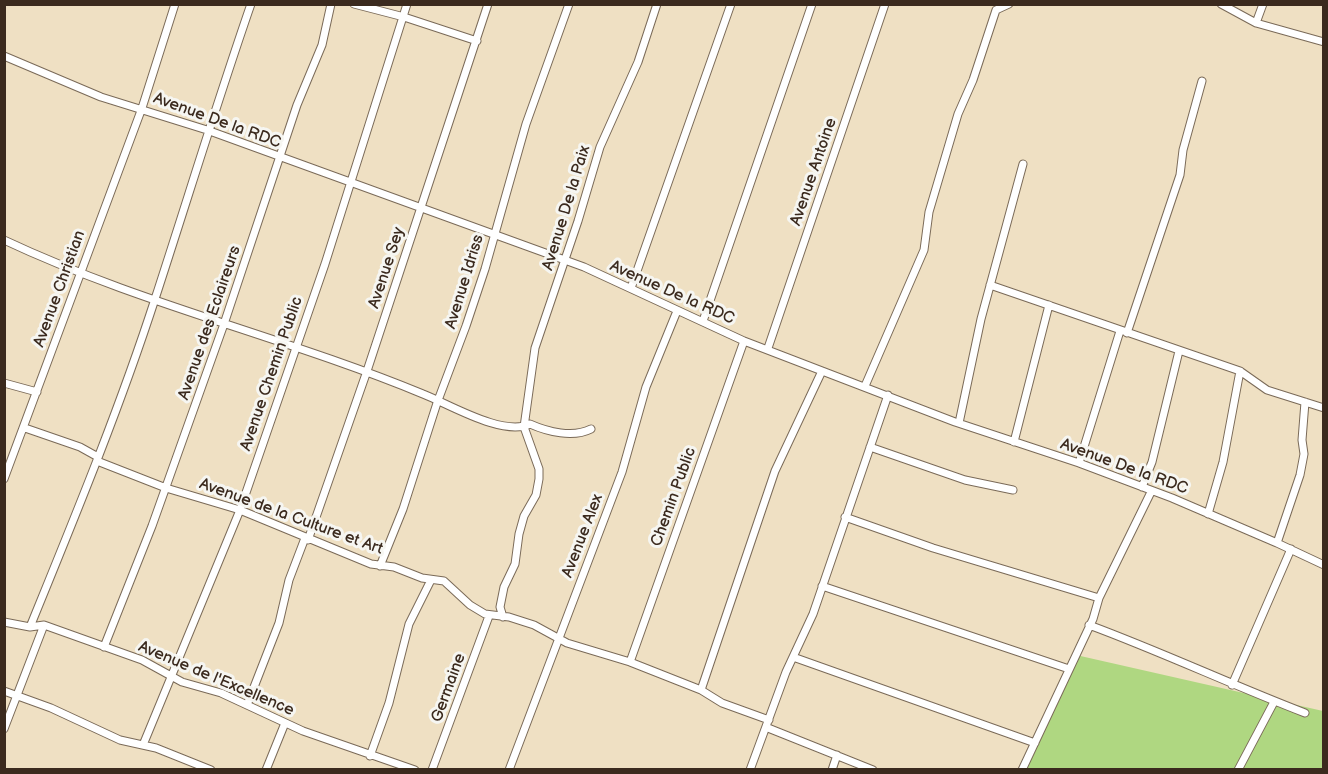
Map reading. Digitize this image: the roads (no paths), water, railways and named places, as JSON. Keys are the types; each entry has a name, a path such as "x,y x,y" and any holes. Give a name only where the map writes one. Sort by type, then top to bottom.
{"street":[{"name":"Avenue Christian","path":"4,479 142,108 175,4"},
{"path":"30,627 98,459 155,300 207,130 251,4"},
{"name":"Avenue des Eclaireurs","path":"104,647 166,488 224,324 297,105 322,45 331,4"},
{"path":"354,4 404,16 477,41"},
{"name":"Avenue Chemin Public","path":"143,745 159,701 173,677 198,608 240,510 350,183 407,4"},
{"name":"Avenue Sey","path":"247,705 279,624 289,580 307,539 367,371 488,4"},
{"name":"Avenue Idriss","path":"380,566 408,495 438,400 466,326 526,124 569,4"},
{"name":"Avenue De la Paix","path":"524,427 535,348 600,147 638,62 657,4"},
{"path":"631,288 730,4"},
{"path":"703,321 812,4"},
{"name":"Avenue Antoine","path":"768,348 885,4"},
{"path":"865,386 924,250 929,212 958,114 973,80 996,10 1009,4"},
{"path":"1221,4 1256,23 1323,42"},
{"path":"1256,23 1263,4"},
{"name":"Avenue De la RDC","path":"4,56 101,97 207,130 565,261 631,288 744,341 768,348 959,423 1079,463 1142,487 1291,549 1323,565"},
{"path":"1079,463 1180,175 1183,150 1202,81"},
{"path":"959,423 990,285 1023,164"},
{"path":"4,240 81,273 224,324 367,371 465,412 515,429 530,424 549,433 583,433 591,429"},
{"path":"990,285 1240,371 1267,390 1323,408"},
{"path":"1014,442 1049,305"},
{"name":"Avenue Alex","path":"509,770 622,472 646,387 677,311"},
{"name":"Chemin Public","path":"630,662 744,341"},
{"path":"1142,487 1152,462 1179,351"},
{"path":"701,690 775,471 822,371"},
{"path":"1208,514 1223,462 1240,371"},
{"path":"4,383 36,392"},
{"path":"750,770 793,657 813,614 888,395"},
{"path":"1277,543 1300,475 1304,454 1302,441 1305,402"},
{"path":"503,617 500,607 504,587 515,564 524,516 536,495 539,478 539,470 524,427"},
{"name":"Avenue de la Culture et Art","path":"24,428 80,447 98,459 166,488 240,510 307,539 380,566 394,567 448,584 470,605 489,616 534,625 567,643 630,662 701,690 722,703 873,770"},
{"path":"870,447 965,480 1012,490"},
{"path":"1022,770 1151,492"},
{"path":"845,517 933,548 1100,598"},
{"path":"1232,686 1291,549"},
{"path":"370,756 389,702 409,624 431,580"},
{"path":"822,586 1069,669"},
{"name":"Germaine","path":"432,770 489,616"},
{"name":"Avenue de l'Excellence","path":"4,622 30,627 44,625 142,660 173,677 201,689 221,693 285,723 370,756 415,770"},
{"path":"4,729 44,625"},
{"path":"1089,625 1155,649 1232,686 1305,713"},
{"path":"793,657 1035,743"},
{"path":"4,691 120,740 143,745 211,770"},
{"path":"1238,770 1274,702"},
{"path":"266,770 285,723"},
{"path":"832,770 837,755"}]}
